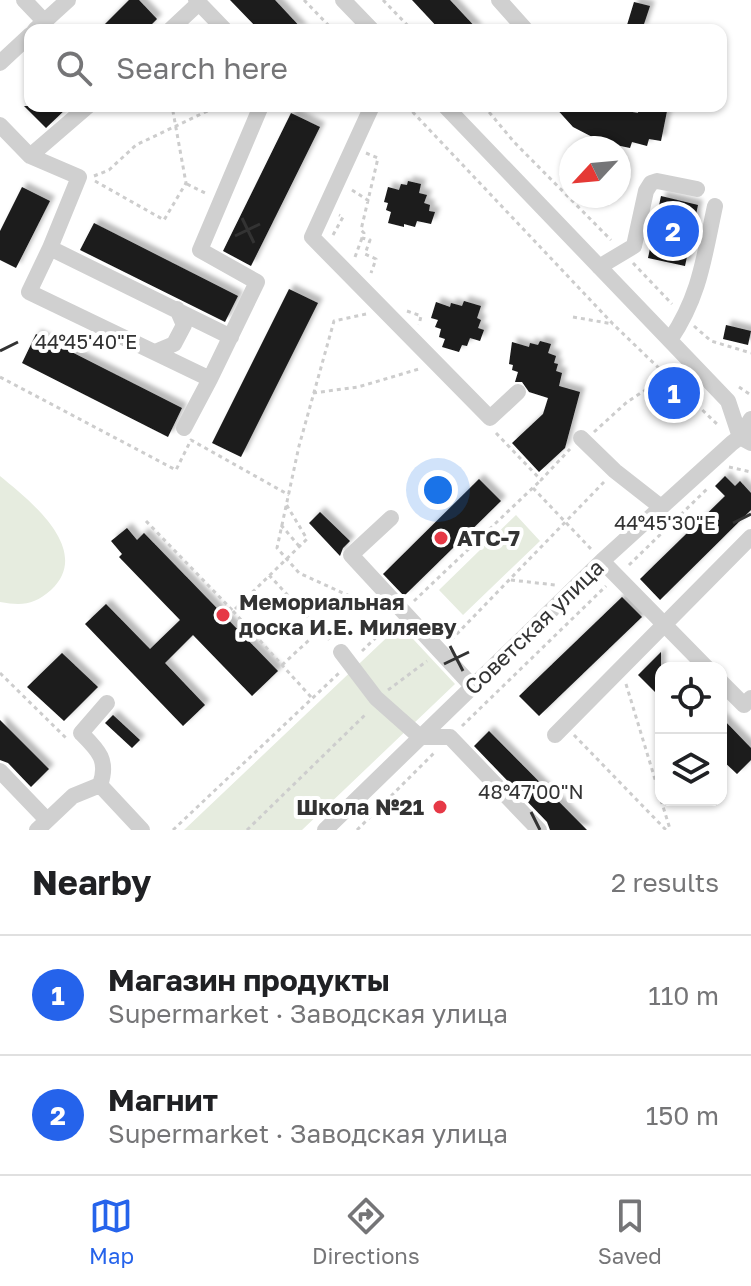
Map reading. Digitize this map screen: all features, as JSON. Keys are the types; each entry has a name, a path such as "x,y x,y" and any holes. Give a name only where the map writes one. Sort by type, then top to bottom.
{"street":[{"path":"24,0 39,24"},
{"path":"42,24 68,0"},
{"path":"343,0 366,24"},
{"path":"176,24 197,2 219,24"},
{"path":"510,4 522,24"},
{"path":"0,63 24,41"},
{"path":"30,156 81,112"},
{"path":"184,428 257,282 200,250 258,112"},
{"path":"369,112 312,237 490,418 518,392"},
{"path":"451,112 728,401 746,440"},
{"path":"0,125 30,156 79,177 29,292 210,379"},
{"path":"599,267 634,246 646,191 651,183 657,181 697,189"},
{"path":"670,340 685,318 698,288 715,206"},
{"path":"50,248 231,337"},
{"path":"155,352 174,344 184,325 177,309"},
{"name":"Советская улица","path":"325,830 602,561 661,507 746,440 751,419"},
{"path":"583,439 615,471 661,507"},
{"path":"391,518 351,555 473,687"},
{"path":"560,730 751,537"},
{"path":"602,561 701,662"},
{"path":"341,652 376,698 420,737 450,737 539,830"},
{"path":"727,688 744,705 750,702"},
{"path":"0,771 42,825 73,796 100,785 104,773 99,751 81,733 107,703"},
{"path":"100,785 142,830"}],"path":[{"path":"304,0 327,24"},
{"path":"383,0 406,24"},
{"path":"173,112 176,126 186,183 164,220 90,178 109,170 136,145 176,126 205,112"},
{"path":"413,112 613,324 721,429"},
{"path":"489,112 514,142 685,318 711,341 751,353"},
{"path":"361,151 378,158 361,230 364,233 362,238 370,240 365,254 376,259 367,282"},
{"path":"186,183 220,201"},
{"path":"350,188 369,201"},
{"path":"332,238 343,217 339,214"},
{"path":"369,310 364,316 334,321 280,523 277,548 299,573 383,612"},
{"path":"573,317 613,324"},
{"path":"313,393 358,387 420,369"},
{"path":"496,433 541,480 627,402 667,376"},
{"path":"0,377 176,470 191,440 289,495"},
{"path":"739,387 751,395"},
{"path":"729,467 751,472"},
{"path":"247,830 364,717 376,698 440,651 615,471"},
{"path":"533,488 602,561"},
{"path":"357,830 707,489"},
{"path":"233,611 307,539 286,504"},
{"path":"146,521 312,698"},
{"path":"280,523 299,546"},
{"path":"269,575 341,652"},
{"path":"510,580 575,587"},
{"path":"282,665 320,630"},
{"path":"0,673 73,745"},
{"path":"625,683 655,780"},
{"path":"560,730 669,829"},
{"path":"663,806 669,829"}],"shaded area":[{"path":"0,476 26,498 52,527 61,542 65,559 62,575 51,590 27,603 0,602"},
{"path":"516,515 540,541 463,615 439,590"},
{"path":"400,625 455,684 302,830 184,830"}],"building":[{"path":"129,0 139,0 157,19 152,24 105,24"},
{"path":"230,0 275,0 297,24 253,24"},
{"path":"412,0 450,0 472,24 434,24"},
{"path":"634,2 650,6 644,24 627,24"},
{"path":"30,112 63,112 46,128"},
{"path":"559,112 667,112 661,141 649,139 647,146 632,142 631,145 631,136 590,136 573,127"},
{"path":"291,113 320,127 251,266 223,251"},
{"path":"408,181 421,184 419,193 427,195 424,203 430,205 429,211 435,212 431,224 417,221 415,227 404,224 404,227 388,223 391,212 386,210 388,203 384,202 388,187 399,190 401,184 407,185"},
{"path":"22,187 50,201 16,268 0,260 0,231"},
{"path":"661,196 698,205 685,266 648,258"},
{"path":"94,223 238,296 225,322 80,250"},
{"path":"289,289 318,303 241,457 212,443"},
{"path":"464,301 481,306 478,328 484,330 480,341 470,338 467,346 462,345 459,352 442,347 445,339 439,337 441,329 435,327 438,320 431,318 436,302 450,307 451,303 462,306"},
{"path":"726,325 751,331 748,345 723,339"},
{"path":"36,334 182,408 168,437 22,363"},
{"path":"540,341 551,344 548,353 556,356 556,371 562,373 559,386 580,392 565,448 539,472 512,443 543,414 548,398 529,392 522,382 515,382 518,372 512,370 513,365 509,364 512,342 529,347 530,343 538,345"},
{"path":"725,476 735,486 740,481 751,493 751,510 660,600 640,579 725,496 715,486"},
{"name":"АТС-7","path":"479,479 501,501 404,596 383,574"},
{"path":"320,512 350,541 340,556 309,523"},
{"path":"127,528 137,540 144,533 278,671 252,696 193,635 165,663 205,705 183,726 85,624 106,604 150,649 180,620 119,557 122,554 111,541"},
{"path":"622,597 642,617 539,716 519,696"},
{"path":"661,652 661,662 655,662 655,692 638,675"},
{"path":"62,653 98,687 64,721 27,687"},
{"path":"113,715 140,740 132,748 105,723"},
{"path":"0,720 49,769 31,787 8,763 0,760"},
{"path":"727,723 751,748 751,760 737,774 727,765"},
{"path":"489,731 587,830 550,830 547,822 474,746"}],"place":[{"name":"Магнит","path":"673,231"},
{"name":"Магазин продукты","path":"674,393"},
{"name":"АТС-7","path":"441,538"},
{"name":"Мемориальная доска И.Е. Миляеву","path":"223,615"},
{"name":"Школа №21","path":"440,807"}]}
